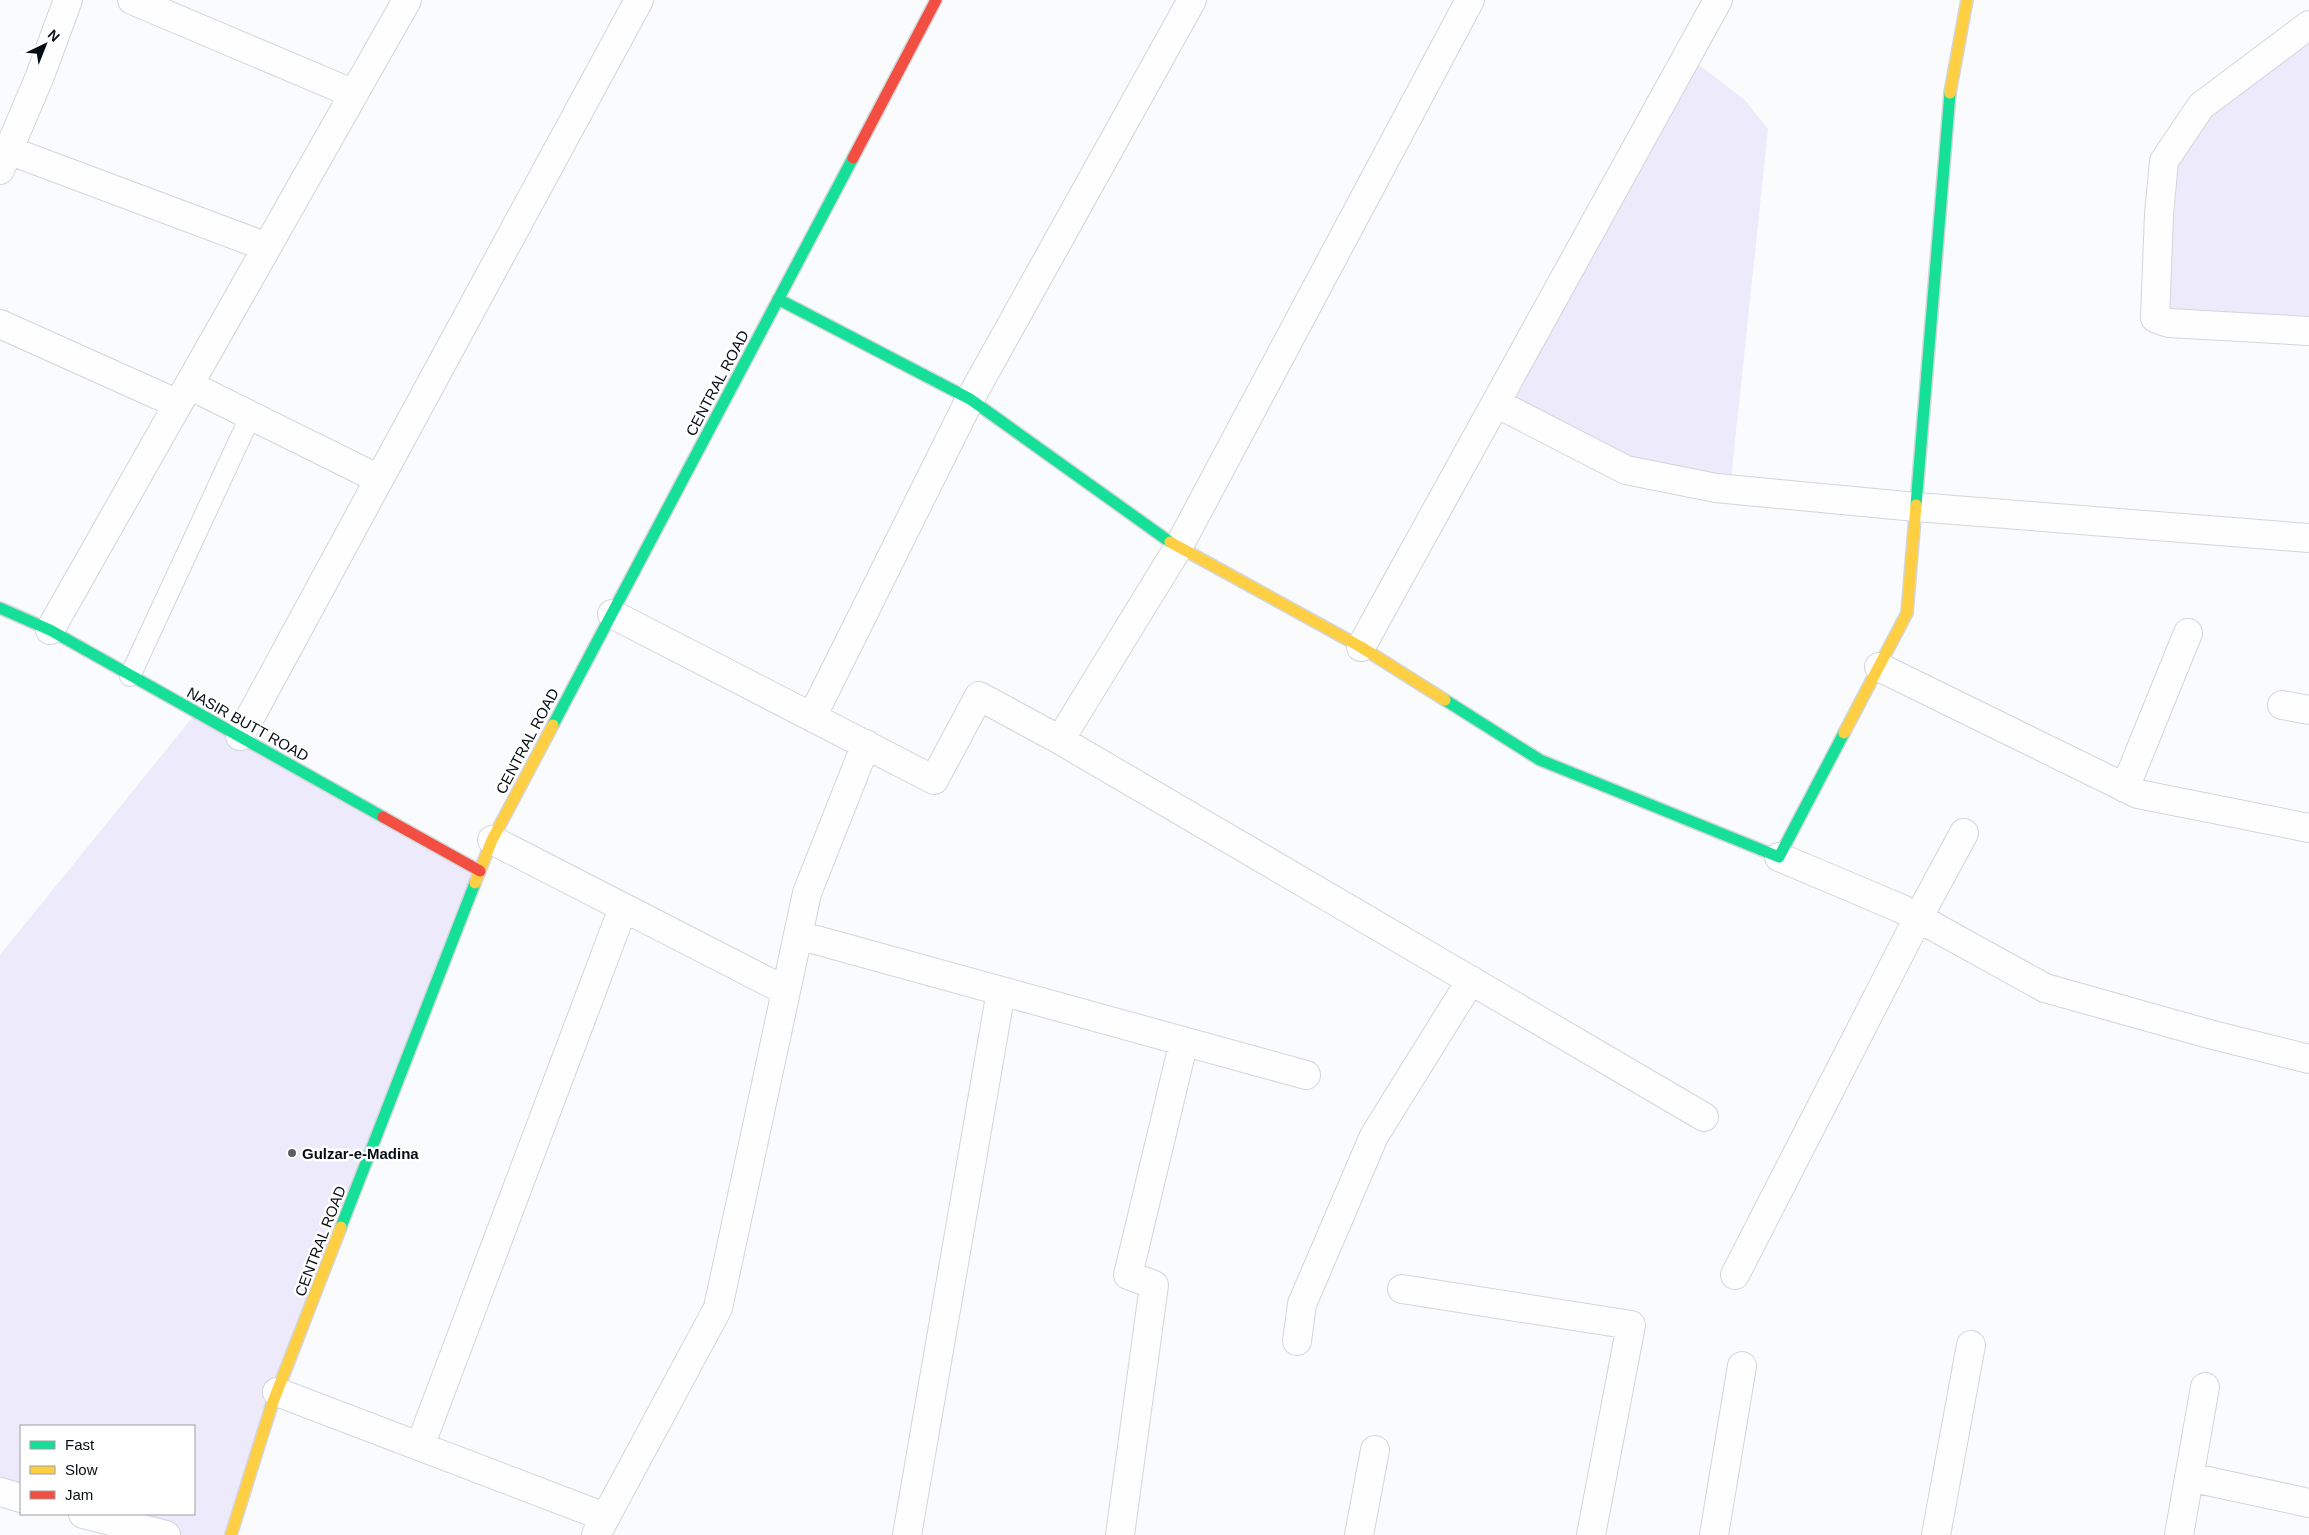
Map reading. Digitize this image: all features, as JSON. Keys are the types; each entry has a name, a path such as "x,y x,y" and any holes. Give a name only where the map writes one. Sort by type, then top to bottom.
{"street":[{"path":"68,0 40,76 4,160 268,247"},
{"path":"132,0 354,94"},
{"path":"50,630 407,0"},
{"path":"240,736 638,0"},
{"name":"CENTRAL ROAD","path":"231,1535 277,1392 492,840 936,0"},
{"path":"812,717 970,399 1192,0"},
{"path":"1060,740 1178,548 1470,0"},
{"path":"1361,647 1718,0"},
{"path":"1779,857 1907,613 1950,92 1967,0"},
{"path":"2309,25 2201,106 2164,161 2159,214 2155,318 2169,323 2309,331"},
{"path":"778,298 970,399 1178,548 1361,647 1540,760 1902,909 2045,988 2209,1034 2309,1059"},
{"path":"0,324 184,394 251,415 379,480"},
{"path":"1496,403 1626,470 1716,488 1916,507 2309,538"},
{"name":"NASIR BUTT ROAD","path":"0,608 50,630 480,871"},
{"path":"612,614 934,780 979,696 1060,740 1704,1117"},
{"path":"2125,788 2188,633"},
{"path":"1879,667 2138,794 2309,828"},
{"path":"2282,705 2309,710"},
{"path":"277,1392 420,1446 600,1526 718,1308 807,894 866,744"},
{"path":"1735,1274 1918,918 1964,834"},
{"path":"492,840 786,991"},
{"path":"420,1446 623,908"},
{"path":"798,935 1306,1075"},
{"path":"1297,1341 1302,1304 1374,1136 1472,980"},
{"path":"907,1535 1001,991"},
{"path":"1120,1535 1154,1285 1128,1275 1184,1041"},
{"path":"1402,1289 1631,1325 1591,1535"},
{"path":"1936,1535 1971,1345"},
{"path":"1714,1535 1742,1366"},
{"path":"2179,1535 2205,1387"},
{"path":"1359,1535 1375,1450"},
{"path":"2189,1477 2309,1502"},
{"path":"0,1492 20,1498"},
{"path":"87,1515 166,1535"}],"lane":[{"path":"130,676 251,415"}],"shaded area":[{"path":"2309,25 2309,331 2169,323 2164,161 2201,106"},
{"path":"1687,56 1745,100 1768,129 1730,489 1626,470 1496,403"},
{"path":"196,713 480,871 232,1535 165,1535 84,1515 195,1515 195,1425 20,1425 20,1499 0,1494 0,955"}],"traffic: fast":[{"path":"1916,505 1950,93"},
{"path":"553,725 853,158"},
{"path":"778,299 970,399 1170,542"},
{"path":"0,608 50,630 383,817"},
{"path":"1445,700 1540,760 1779,857 1844,733"},
{"path":"341,1227 475,883"}],"traffic: slow":[{"path":"1950,93 1967,0"},
{"path":"1844,733 1907,613 1916,505"},
{"path":"1170,542 1361,647 1445,700"},
{"path":"475,883 492,840 553,725"},
{"path":"231,1535 271,1407 341,1227"}],"traffic: jam":[{"path":"853,158 936,0"},
{"path":"383,817 480,871"}],"place":[{"name":"Gulzar-e-Madina","path":"292,1153"}]}
